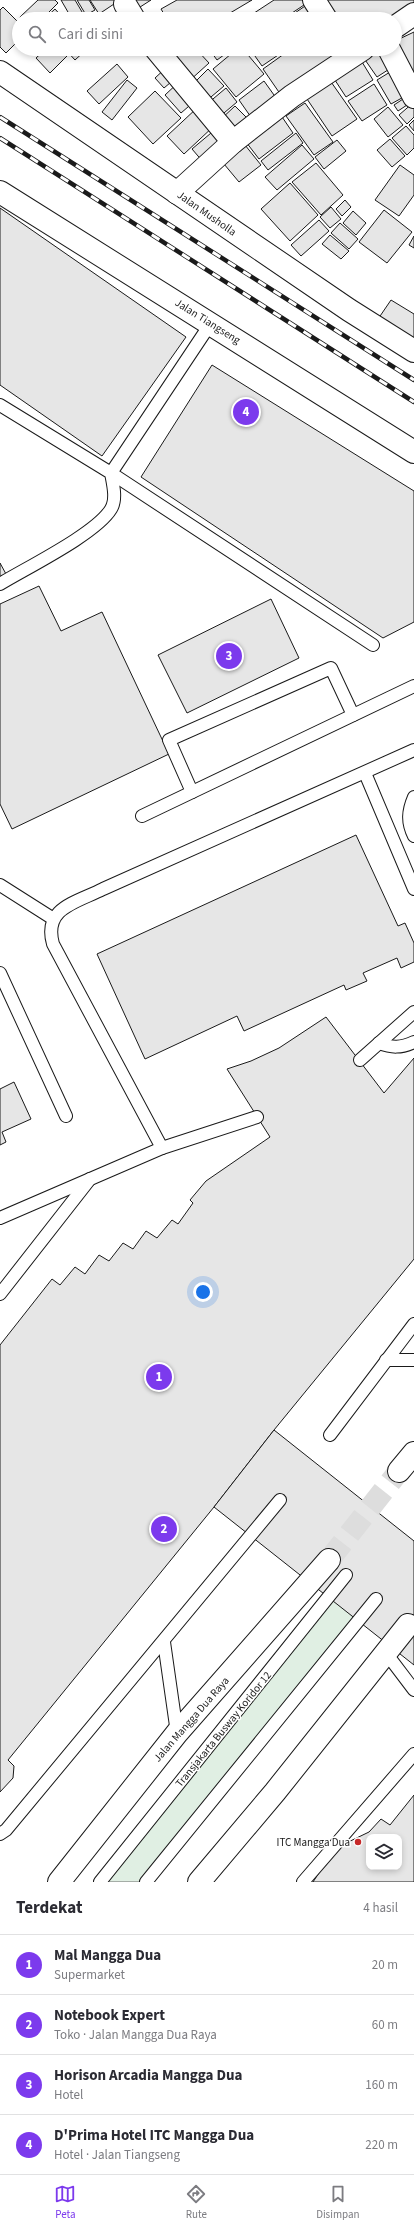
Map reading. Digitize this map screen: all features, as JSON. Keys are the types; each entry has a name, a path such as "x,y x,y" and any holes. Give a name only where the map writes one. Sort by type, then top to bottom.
{"street":[{"path":"314,0 322,12"},
{"path":"402,22 414,14"},
{"path":"162,56 233,142"},
{"path":"178,193 233,142 347,56"},
{"path":"393,56 414,97"},
{"name":"Jalan Musholla","path":"0,72 348,310 414,351"},
{"name":"Jalan Tiangseng","path":"0,192 211,323 414,452"},
{"path":"399,1471 414,1452"},
{"name":"Jalan Mangga Dua Raya","path":"59,1882 177,1734 329,1560"},
{"path":"199,1882 275,1792 408,1625"}],"lane":[{"path":"0,584 97,525 111,509 114,491 111,473 211,323"},
{"path":"0,405 111,473 372,645"},
{"path":"192,792 169,740 331,668 353,715"},
{"path":"142,816 414,686"},
{"path":"162,1148 53,944 49,931 52,918 63,909 103,889 365,774 414,750"},
{"path":"365,774 414,889"},
{"path":"414,797 408,812 410,828 414,836"},
{"path":"0,885 52,918"},
{"path":"0,973 66,1116"},
{"path":"360,1060 414,1012"},
{"path":"379,1043 391,1048 405,1046 414,1042"},
{"path":"0,1218 162,1148 257,1117"},
{"path":"0,1294 92,1177"},
{"path":"330,1435 414,1324"},
{"path":"386,1360 414,1360"},
{"path":"0,1834 6,1830 164,1642 280,1500"},
{"name":"Transjakarta Busway Koridor 12","path":"100,1882 346,1575"},
{"path":"146,1882 376,1599"},
{"path":"164,1642 177,1734"},
{"path":"386,1653 414,1690"},
{"path":"303,1882 414,1754"}],"green space":[{"path":"346,1575 376,1599 144,1882 100,1882"}],"building":[{"path":"38,0 55,0 58,3 49,12 25,12"},
{"path":"61,0 75,0 82,12 68,12"},
{"path":"77,0 89,0 95,10 91,12 84,12"},
{"path":"90,0 120,0 102,12 98,12"},
{"path":"131,0 151,0 137,9"},
{"path":"177,0 252,0 232,12 163,12 161,9"},
{"path":"274,0 305,0 307,3 294,12 256,12"},
{"path":"324,0 414,0 414,7 402,15 402,12 332,12"},
{"path":"311,2 318,12 296,12"},
{"path":"3,7 12,16 12,47 6,53 0,47 0,10"},
{"path":"414,32 414,85 401,56 402,38"},
{"path":"38,56 67,56 50,73 36,58"},
{"path":"71,56 79,56 75,60"},
{"path":"173,56 202,56 209,63 188,82 168,60"},
{"path":"214,56 222,56 217,60"},
{"path":"229,56 249,56 264,74 236,97 213,69"},
{"path":"255,56 277,56 262,66"},
{"path":"281,56 343,57 283,98 263,69"},
{"path":"362,56 388,56 394,66 377,77"},
{"path":"359,57 373,80 346,97 331,74"},
{"path":"117,64 128,77 99,104 87,91"},
{"path":"167,67 177,77 164,88 155,78"},
{"path":"208,69 224,86 205,102 190,87"},
{"path":"395,69 409,94 391,104 377,80"},
{"path":"329,79 357,119 332,136 305,96"},
{"path":"127,80 137,88 112,120 102,112"},
{"path":"180,81 196,100 181,113 165,95"},
{"path":"264,81 279,102 253,120 239,100"},
{"path":"374,84 387,105 362,121 348,101"},
{"path":"226,88 237,102 218,118 207,104"},
{"path":"155,91 181,118 153,144 128,117"},
{"path":"409,95 413,101 398,111 394,105"},
{"path":"414,102 414,117 407,124 399,115"},
{"path":"305,103 333,142 314,155 286,116"},
{"path":"235,106 251,122 235,137 220,120"},
{"path":"198,107 215,125 184,154 167,136"},
{"path":"388,107 403,125 388,137 374,119"},
{"path":"278,111 293,133 259,159 243,138"},
{"path":"414,120 414,131 409,125"},
{"path":"406,126 414,135 414,148 407,155 392,138"},
{"path":"217,128 229,141 204,163 192,149"},
{"path":"296,133 303,143 268,170 261,161"},
{"path":"390,139 405,156 392,167 377,150"},
{"path":"241,140 261,165 239,182 219,158"},
{"path":"337,140 346,151 324,169 315,157"},
{"path":"302,145 314,159 277,190 265,177"},
{"path":"316,163 343,195 321,215 292,182"},
{"path":"400,165 414,175 414,195 399,216 375,200"},
{"path":"290,183 318,215 290,241 261,209"},
{"path":"345,200 351,207 342,216 336,209"},
{"path":"331,207 341,219 330,228 320,217"},
{"path":"0,208 186,337 102,456 0,385"},
{"path":"384,210 412,232 387,263 359,242"},
{"path":"353,211 366,223 356,235 343,223"},
{"path":"319,220 329,231 301,256 291,245"},
{"path":"340,223 358,239 349,249 331,233"},
{"path":"330,235 349,251 341,259 322,244"},
{"path":"414,236 414,248 409,245"},
{"path":"391,300 414,314 414,346 376,322"},
{"path":"212,365 414,491 414,622 383,638 141,477"},
{"path":"0,563 6,574 0,577"},
{"path":"39,586 61,631 102,612 169,754 12,829 0,804 0,604"},
{"path":"271,599 299,658 187,713 158,655"},
{"path":"356,835 398,926 405,923 414,943 414,962 401,968 397,958 363,973 367,981 346,990 344,985 244,1031 237,1016 145,1059 97,954"},
{"path":"326,1017 384,1093 414,1058 414,1259 8,1760 14,1766 13,1778 0,1792 0,1345 52,1279 60,1285 75,1267 85,1274 99,1255 109,1261 123,1243 133,1249 146,1231 157,1238 172,1220 178,1224 193,1203 190,1200 206,1181 270,1137 227,1069 251,1061 279,1048"},
{"path":"14,1082 31,1119 2,1132 6,1142 0,1145 0,1089"},
{"path":"274,1430 414,1541 414,1665 214,1507"},
{"name":"ITC Mangga Dua","path":"414,1795 414,1882 313,1882 326,1862 342,1845 369,1832 381,1819 390,1825"}],"tunnel":[{"path":"329,1560 399,1471"}],"railway":[{"path":"0,117 414,380"},
{"path":"0,138 414,402"}],"place":[{"name":"D'Prima Hotel ITC Mangga Dua","path":"246,412"},
{"name":"Horison Arcadia Mangga Dua","path":"229,656"},
{"name":"Mal Mangga Dua","path":"159,1377"},
{"name":"Notebook Expert","path":"164,1529"},
{"name":"ITC Mangga Dua","path":"358,1842"}]}
